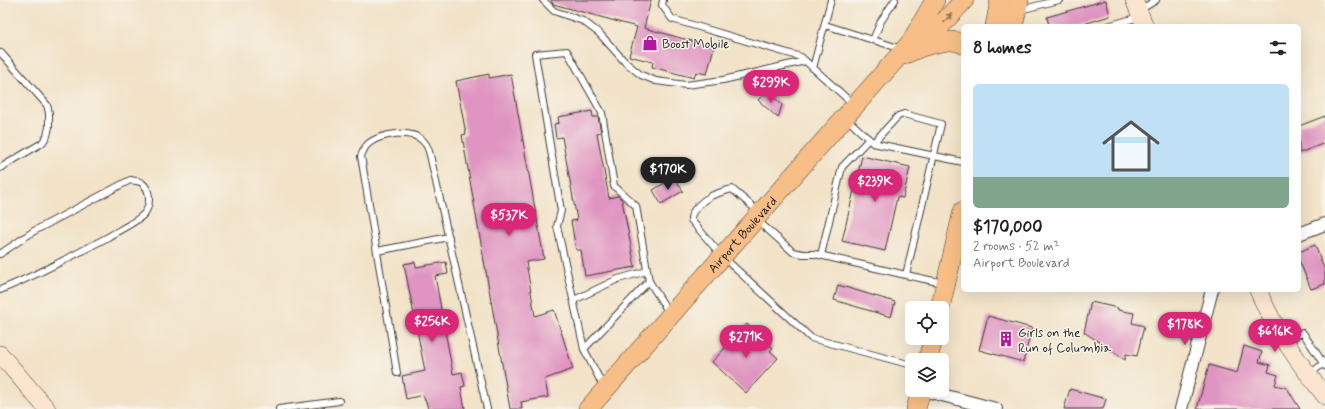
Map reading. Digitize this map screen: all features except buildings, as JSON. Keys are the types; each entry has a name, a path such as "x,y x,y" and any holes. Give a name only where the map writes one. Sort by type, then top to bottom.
{"main road":[{"name":"Airport Boulevard","path":"907,52 910,42 935,0"},
{"name":"Airport Boulevard","path":"588,409 850,111 907,52 964,0"},
{"path":"996,24 1000,0"},
{"path":"907,52 942,41 961,43"},
{"path":"942,301 959,245 961,228"},
{"path":"916,409 920,397"}],"street":[{"path":"1301,233 1325,224"},
{"path":"1181,409 1211,292"},
{"path":"1259,292 1286,342 1325,396"},
{"path":"3,362 47,409"},
{"path":"947,397 996,409"}],"lane":[{"path":"542,0 554,11 582,21 599,33 625,62 641,76 656,82 686,85 723,80 806,61"},
{"path":"663,0 662,5 672,19 801,57 813,68 850,111 871,141 961,162"},
{"path":"813,68 832,0"},
{"path":"873,40 881,21 895,0"},
{"path":"1016,12 1059,0"},
{"path":"1113,24 1139,13 1156,0"},
{"path":"825,25 907,52"},
{"path":"605,389 584,349 557,226 561,211 535,54 567,50 602,113 614,186 636,206 649,281 670,315"},
{"path":"0,168 42,143 47,136 49,127 49,113 46,105 1,53"},
{"path":"821,255 842,167 898,116 904,114 941,124 906,275"},
{"path":"397,373 361,156 365,146 379,136 407,134 417,136 425,143 430,155 450,237 487,409"},
{"path":"0,254 34,231 130,180 142,183 149,192 149,200 144,213 128,226 22,281 0,290"},
{"path":"905,363 811,338 722,256 691,220 692,211 710,196 732,189 793,252 821,255 946,284"},
{"path":"377,251 450,237"},
{"path":"574,300 618,279 647,271"},
{"path":"584,349 649,281"},
{"path":"1286,342 1303,333 1324,364 1309,375"},
{"path":"279,409 339,401"}],"place":[{"name":"Boost Mobile","path":"650,43"},
{"name":"Girls on the Run of Columbia","path":"1006,339"}]}
